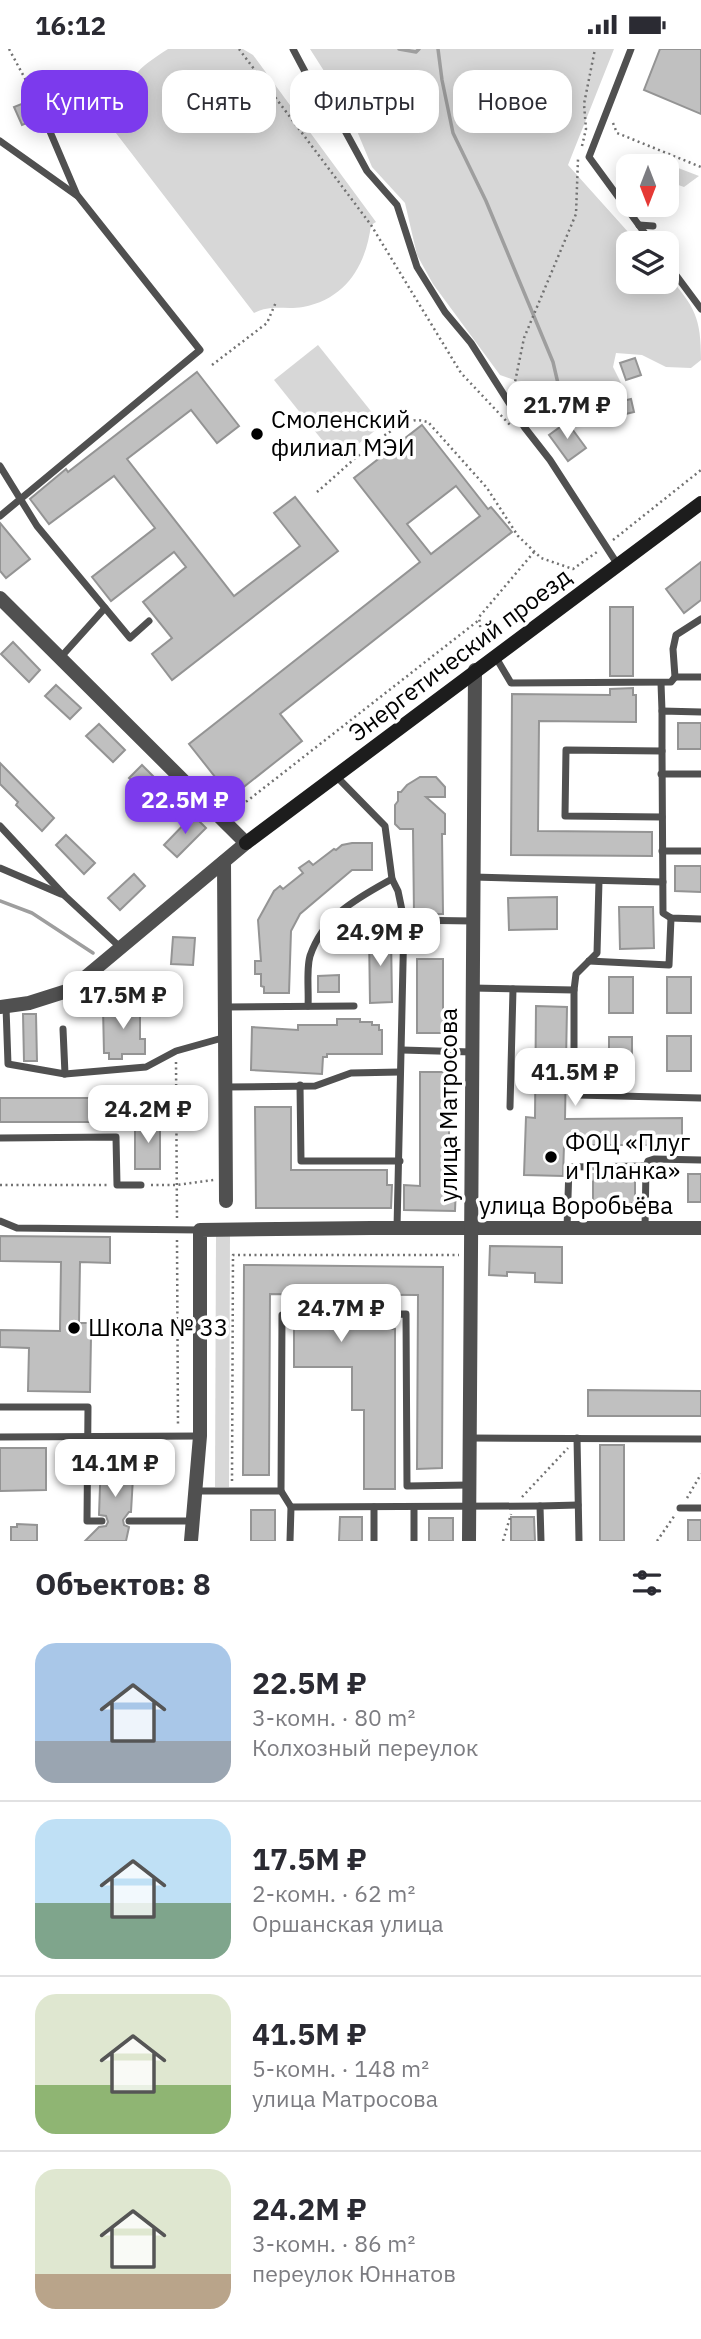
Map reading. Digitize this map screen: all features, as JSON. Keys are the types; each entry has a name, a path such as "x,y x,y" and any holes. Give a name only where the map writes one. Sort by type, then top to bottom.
{"street":[{"name":"Энергетический проезд","path":"246,843 701,503"},
{"path":"0,598 246,843 70,990 29,1003 3,1007"},
{"name":"улица Матросова","path":"468,1541 473,877 485,663"},
{"path":"224,862 226,1201"},
{"name":"улица Воробьёва","path":"200,1230 701,1228"},
{"path":"191,1541 200,1436 200,1230"}],"lane":[{"path":"293,49 319,98 343,127 367,171 397,205 417,267 445,312 471,344 618,566"},
{"path":"631,49 589,157 643,231"},
{"path":"0,516 200,350 77,195 51,133"},
{"path":"0,141 77,195"},
{"path":"639,225 653,226"},
{"path":"679,279 701,309"},
{"path":"0,466 37,526 130,638 149,621"},
{"path":"60,658 105,608"},
{"path":"676,677 673,649 676,635 701,619"},
{"path":"485,663 511,683 661,683 671,682 676,677 701,677"},
{"path":"661,683 663,913 671,918 701,919"},
{"path":"662,712 701,712"},
{"path":"662,751 566,750 565,803 565,816 662,817"},
{"path":"661,774 701,774"},
{"path":"335,775 385,826 393,879 404,921 397,1228"},
{"path":"0,826 65,896 121,949"},
{"path":"662,851 701,851"},
{"path":"0,867 65,896"},
{"path":"473,877 663,882"},
{"path":"309,1006 310,957 324,930 348,904 393,879"},
{"path":"599,881 597,953 576,974 573,990 574,1091 577,1095 701,1098"},
{"path":"589,961 669,965 671,918"},
{"path":"404,921 473,921"},
{"path":"472,988 573,990"},
{"path":"510,1107 513,989"},
{"path":"226,1007 354,1006"},
{"path":"3,1007 8,1064 65,1074 146,1067 176,1051 227,1037"},
{"path":"63,1029 65,1074"},
{"path":"402,1051 471,1052"},
{"path":"225,1087 315,1086 351,1073 400,1072"},
{"path":"300,1085 301,1161 400,1161"},
{"path":"0,1138 116,1137 117,1185 141,1185"},
{"path":"645,1228 648,1161 701,1160"},
{"path":"567,1228 569,1167 646,1166"},
{"path":"0,1221 17,1227 200,1230"},
{"path":"290,1541 291,1507 281,1491 282,1315 406,1314 407,1486 469,1485"},
{"path":"0,1407 88,1407 87,1521 102,1521"},
{"path":"0,1437 200,1436"},
{"path":"469,1439 701,1439"},
{"path":"577,1439 579,1541"},
{"path":"194,1491 281,1491"},
{"path":"291,1507 578,1505"},
{"path":"540,1506 541,1541"},
{"path":"374,1507 374,1541"},
{"path":"414,1507 414,1541"},
{"path":"680,1508 701,1508"},
{"path":"129,1521 192,1521"}],"path":[{"path":"9,49 21,74"},
{"path":"239,49 371,225 461,373 513,429"},
{"path":"515,390 524,338 576,214 577,165 586,129 584,104 595,49"},
{"path":"612,121 617,133 701,167"},
{"path":"212,365 268,323 276,302"},
{"path":"317,492 396,428 415,419 428,422 487,488 518,536 541,558 573,569 701,470"},
{"path":"222,820 479,619 534,552"},
{"path":"479,619 485,663"},
{"path":"176,1051 178,1436"},
{"path":"141,1185 176,1185 226,1179"},
{"path":"0,1185 117,1185"},
{"path":"503,1541 514,1506 577,1439"}],"shaded area":[{"path":"168,49 243,49 253,55 264,70 162,70 162,133 276,133 276,86 290,105 290,133 310,133 376,222 371,225 359,266 342,288 318,303 296,308 272,308 254,313 116,133 148,133 148,70 140,70"},
{"path":"310,49 614,49 568,165 627,231 616,231 616,294 679,294 679,290 698,323 701,360 691,368 666,367 642,355 616,353 613,367 624,389 607,393 593,408 500,375 433,284 417,255 405,203 372,167 358,133 439,133 439,70 323,70"},
{"path":"679,168 699,176 684,187 679,185"},
{"path":"318,345 382,425 338,460 274,380"},
{"path":"216,1236 230,1236 229,1487 215,1487"}],"building":[{"path":"660,49 701,49 701,114 644,90"},
{"path":"21,104 21,123 14,107"},
{"path":"635,358 641,375 626,380 620,363"},
{"path":"197,372 239,426 217,443 191,410 127,459 234,596 300,546 274,513 295,497 338,551 172,680 152,654 172,638 143,602 186,567 174,552 111,601 92,577 155,528 114,476 49,524 30,499"},
{"path":"631,399 634,412 609,418 606,405"},
{"path":"567,422 586,448 568,461 549,435"},
{"path":"422,425 488,509 491,507 512,532 280,714 302,741 231,797 189,744 420,562 354,478","holes":["456,486 480,516 431,554 407,524"]},
{"path":"0,523 30,559 6,578 0,571"},
{"path":"701,562 701,600 684,613 666,589"},
{"path":"610,607 633,607 633,676 610,676"},
{"path":"13,642 40,670 29,682 1,654"},
{"path":"56,685 81,708 70,719 45,696"},
{"path":"633,688 633,695 636,695 636,722 539,721 538,831 652,832 652,856 511,855 512,694 610,695 610,689"},
{"path":"678,723 701,723 701,749 678,749"},
{"path":"99,724 125,750 113,762 86,736"},
{"path":"0,763 54,818 42,831 0,784"},
{"path":"142,765 168,791 156,804 129,778"},
{"path":"420,777 436,777 445,787 445,797 426,797 445,814 445,834 442,834 443,914 414,914 413,829 400,829 395,824 398,792"},
{"path":"193,815 206,828 177,857 164,845"},
{"path":"66,835 95,863 84,874 56,845"},
{"path":"352,843 372,843 372,870 352,870 300,914 291,931 289,993 264,993 261,974 255,974 255,961 261,961 258,920 274,891 280,886 283,889 303,873 299,868 309,861 313,865 334,849"},
{"path":"675,866 701,866 701,892 675,891"},
{"path":"134,874 145,886 120,910 108,898"},
{"path":"557,897 557,929 509,930 508,898"},
{"path":"619,907 653,907 654,948 620,949"},
{"path":"369,934 391,934 392,1002 370,1003"},
{"path":"173,937 195,938 193,965 171,964"},
{"path":"417,959 443,959 443,1033 417,1033"},
{"path":"339,975 339,992 318,992 318,976"},
{"path":"609,977 633,977 633,1013 609,1013"},
{"path":"667,977 691,977 691,1013 667,1013"},
{"path":"140,1004 140,1039 145,1039 145,1054 122,1054 122,1059 109,1059 109,1053 104,1053 103,1008"},
{"path":"536,1006 567,1007 565,1119 682,1118 682,1145 564,1145 563,1176 524,1175 526,1117 535,1118"},
{"path":"23,1014 36,1014 37,1061 24,1061"},
{"path":"337,1019 360,1019 360,1022 379,1025 379,1030 382,1030 382,1054 327,1054 327,1057 323,1057 322,1074 251,1070 252,1027 298,1030 298,1025 337,1025"},
{"path":"667,1036 691,1036 691,1071 667,1071"},
{"path":"609,1037 632,1037 632,1072 609,1072"},
{"path":"420,1072 449,1072 449,1187 456,1187 455,1211 404,1210 404,1185 420,1186"},
{"path":"0,1098 135,1098 135,1122 0,1122"},
{"path":"255,1107 291,1107 291,1170 387,1170 387,1185 392,1185 391,1208 256,1208"},
{"path":"135,1122 160,1122 160,1169 135,1169"},
{"path":"593,1174 635,1174 635,1203 593,1203"},
{"path":"688,1174 701,1174 701,1202 688,1202"},
{"path":"0,1236 110,1237 110,1263 80,1262 79,1323 94,1323 94,1337 91,1337 90,1392 28,1391 29,1348 0,1347 0,1330 60,1331 61,1262 0,1261"},
{"path":"490,1246 562,1247 562,1283 535,1282 535,1273 507,1272 507,1276 489,1275"},
{"path":"244,1265 443,1267 442,1468 417,1469 418,1295 270,1294 269,1475 243,1475"},
{"path":"294,1329 395,1329 395,1489 364,1489 364,1410 352,1410 352,1367 294,1367"},
{"path":"588,1390 701,1391 701,1416 588,1416"},
{"path":"600,1445 624,1445 624,1541 600,1541"},
{"path":"0,1448 46,1448 46,1490 0,1491"},
{"path":"101,1458 134,1460 131,1512 123,1520 124,1525 129,1527 126,1541 85,1541 108,1522 106,1516 99,1515"},
{"path":"251,1510 275,1510 275,1541 251,1541"},
{"path":"340,1517 362,1517 362,1541 339,1541"},
{"path":"511,1517 534,1517 535,1541 511,1541"},
{"path":"429,1518 453,1518 453,1541 429,1541"},
{"path":"688,1520 701,1520 701,1541 688,1541"},
{"path":"17,1524 37,1525 37,1541 11,1541 11,1527 17,1527"}],"waterway":[{"path":"399,49 416,52 419,49"},
{"path":"438,49 453,133 486,201 553,362 560,392"},
{"path":"0,901 32,913 93,953"}],"place":[{"name":"Смоленский филиал МЭИ","path":"257,434"},
{"name":"ФОЦ «Плуг и Планка»","path":"551,1157"},
{"name":"Школа № 33","path":"74,1328"}]}
